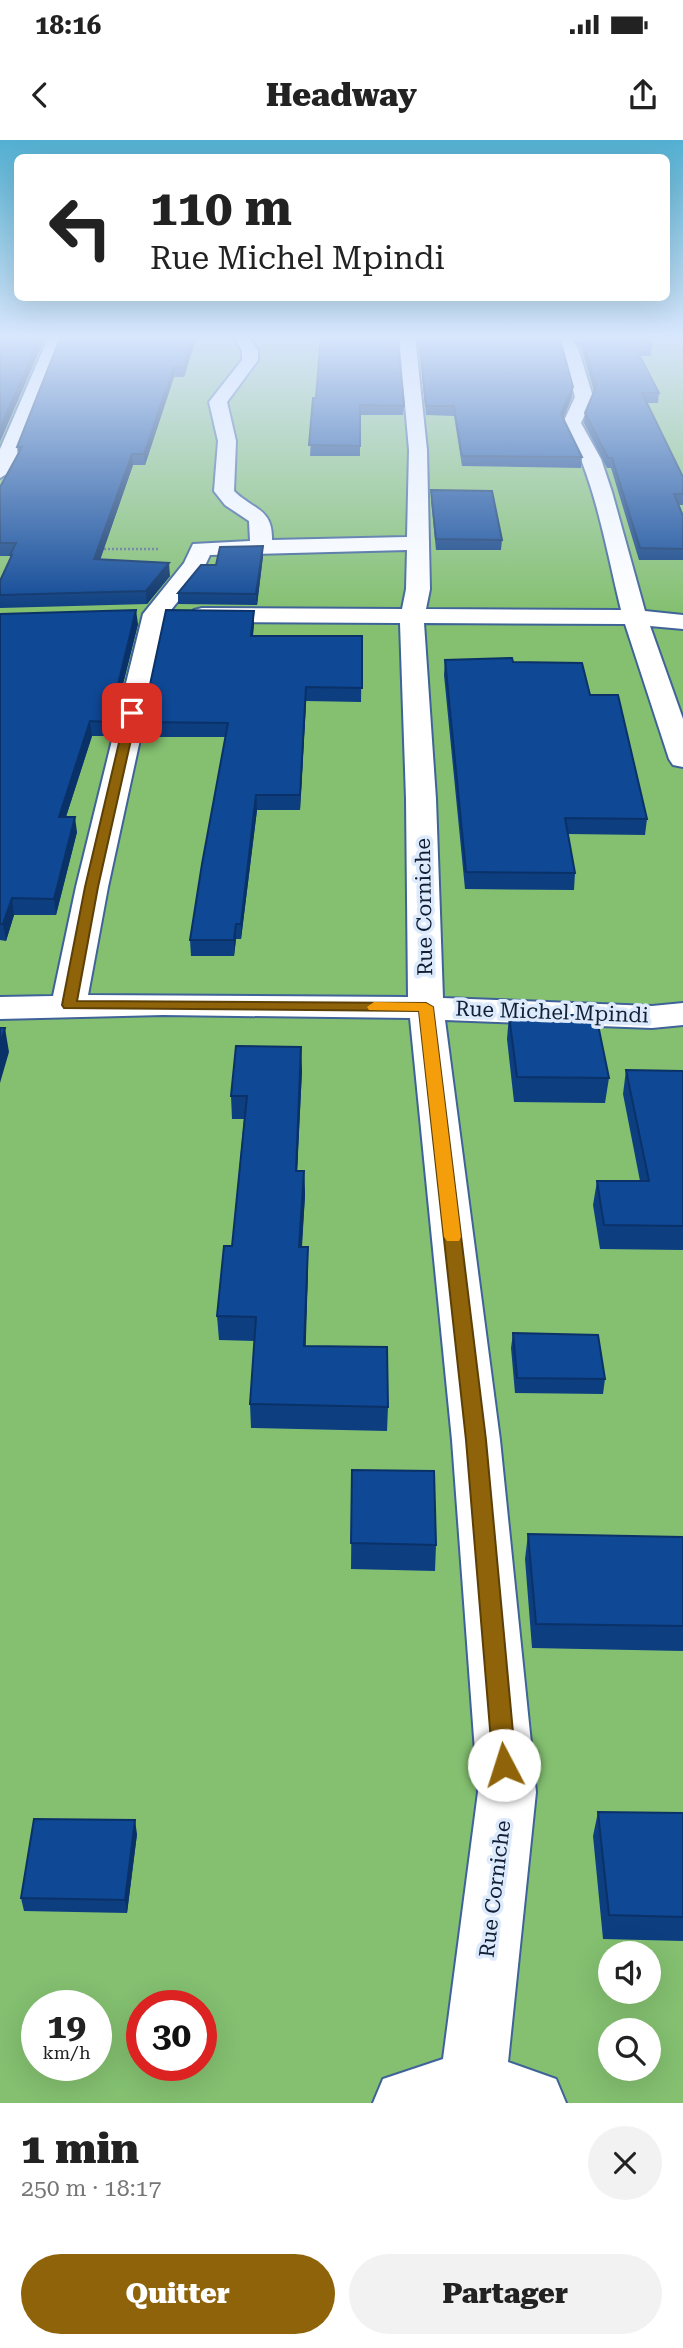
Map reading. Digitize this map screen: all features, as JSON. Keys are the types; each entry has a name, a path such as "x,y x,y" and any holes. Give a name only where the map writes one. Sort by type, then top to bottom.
{"street":[{"path":"0,472 19,428"},
{"path":"223,428 226,442 224,491 233,502 257,517 261,525 261,548"},
{"name":"Rue Corniche","path":"416,428 418,589 412,617 421,799 426,1007 476,1440 507,1792 493,2097"},
{"path":"574,428 591,459 603,492 635,617 683,759"},
{"path":"69,1005 142,614 195,565 201,549 418,543"},
{"path":"142,614 635,617 683,622"},
{"name":"Rue Michel Mpindi","path":"0,1008 69,1005 426,1007 652,1017 683,1014"},
{"path":"407,2103 493,2097"}],"path":[{"path":"96,549 201,549"}],"green space":[{"path":"0,428 683,428 683,2103 0,2103"}],"building":[{"path":"25,428 153,428 144,454 132,454 94,559 169,563 146,591 0,595 0,581 16,543 0,543 0,487 22,447 17,447"},
{"path":"310,428 360,428 360,446 309,445"},
{"path":"457,428 568,428 582,457 462,456"},
{"path":"592,428 659,428 683,477 683,494 674,494 683,516 683,549 640,548 612,458 608,458"},
{"path":"431,490 492,491 502,540 436,539"},
{"path":"263,546 256,594 178,593 201,565 216,565 220,547"},
{"path":"136,610 109,722 90,721 59,817 75,817 54,899 12,898 3,924 0,924 0,614"},
{"path":"166,610 254,611 251,636 362,636 362,688 306,687 300,795 256,795 241,924 236,924 234,940 190,940 228,723 142,722"},
{"path":"512,658 513,662 582,663 590,695 618,695 647,819 565,818 575,873 466,872 445,660"},
{"path":"509,1015 596,1015 609,1078 517,1077"},
{"path":"0,1028 5,1028 0,1045"},
{"path":"236,1046 301,1047 296,1171 304,1171 299,1247 308,1247 304,1346 387,1347 388,1407 250,1404 256,1317 217,1316 224,1246 232,1246 247,1096 231,1096"},
{"path":"626,1070 683,1071 683,1226 604,1225 597,1181 649,1181"},
{"path":"513,1333 598,1335 605,1379 517,1378"},
{"path":"352,1470 434,1471 436,1545 351,1543"},
{"path":"528,1534 683,1537 683,1626 536,1624"},
{"path":"598,1812 683,1813 683,1917 609,1915"},
{"path":"34,1819 135,1820 125,1900 21,1898"}],"slow traffic":[{"path":"374,1007 426,1007 453,1237"}],"route":[{"path":"132,713 92,887 69,1005 426,1007 476,1440 504,1765"}]}
